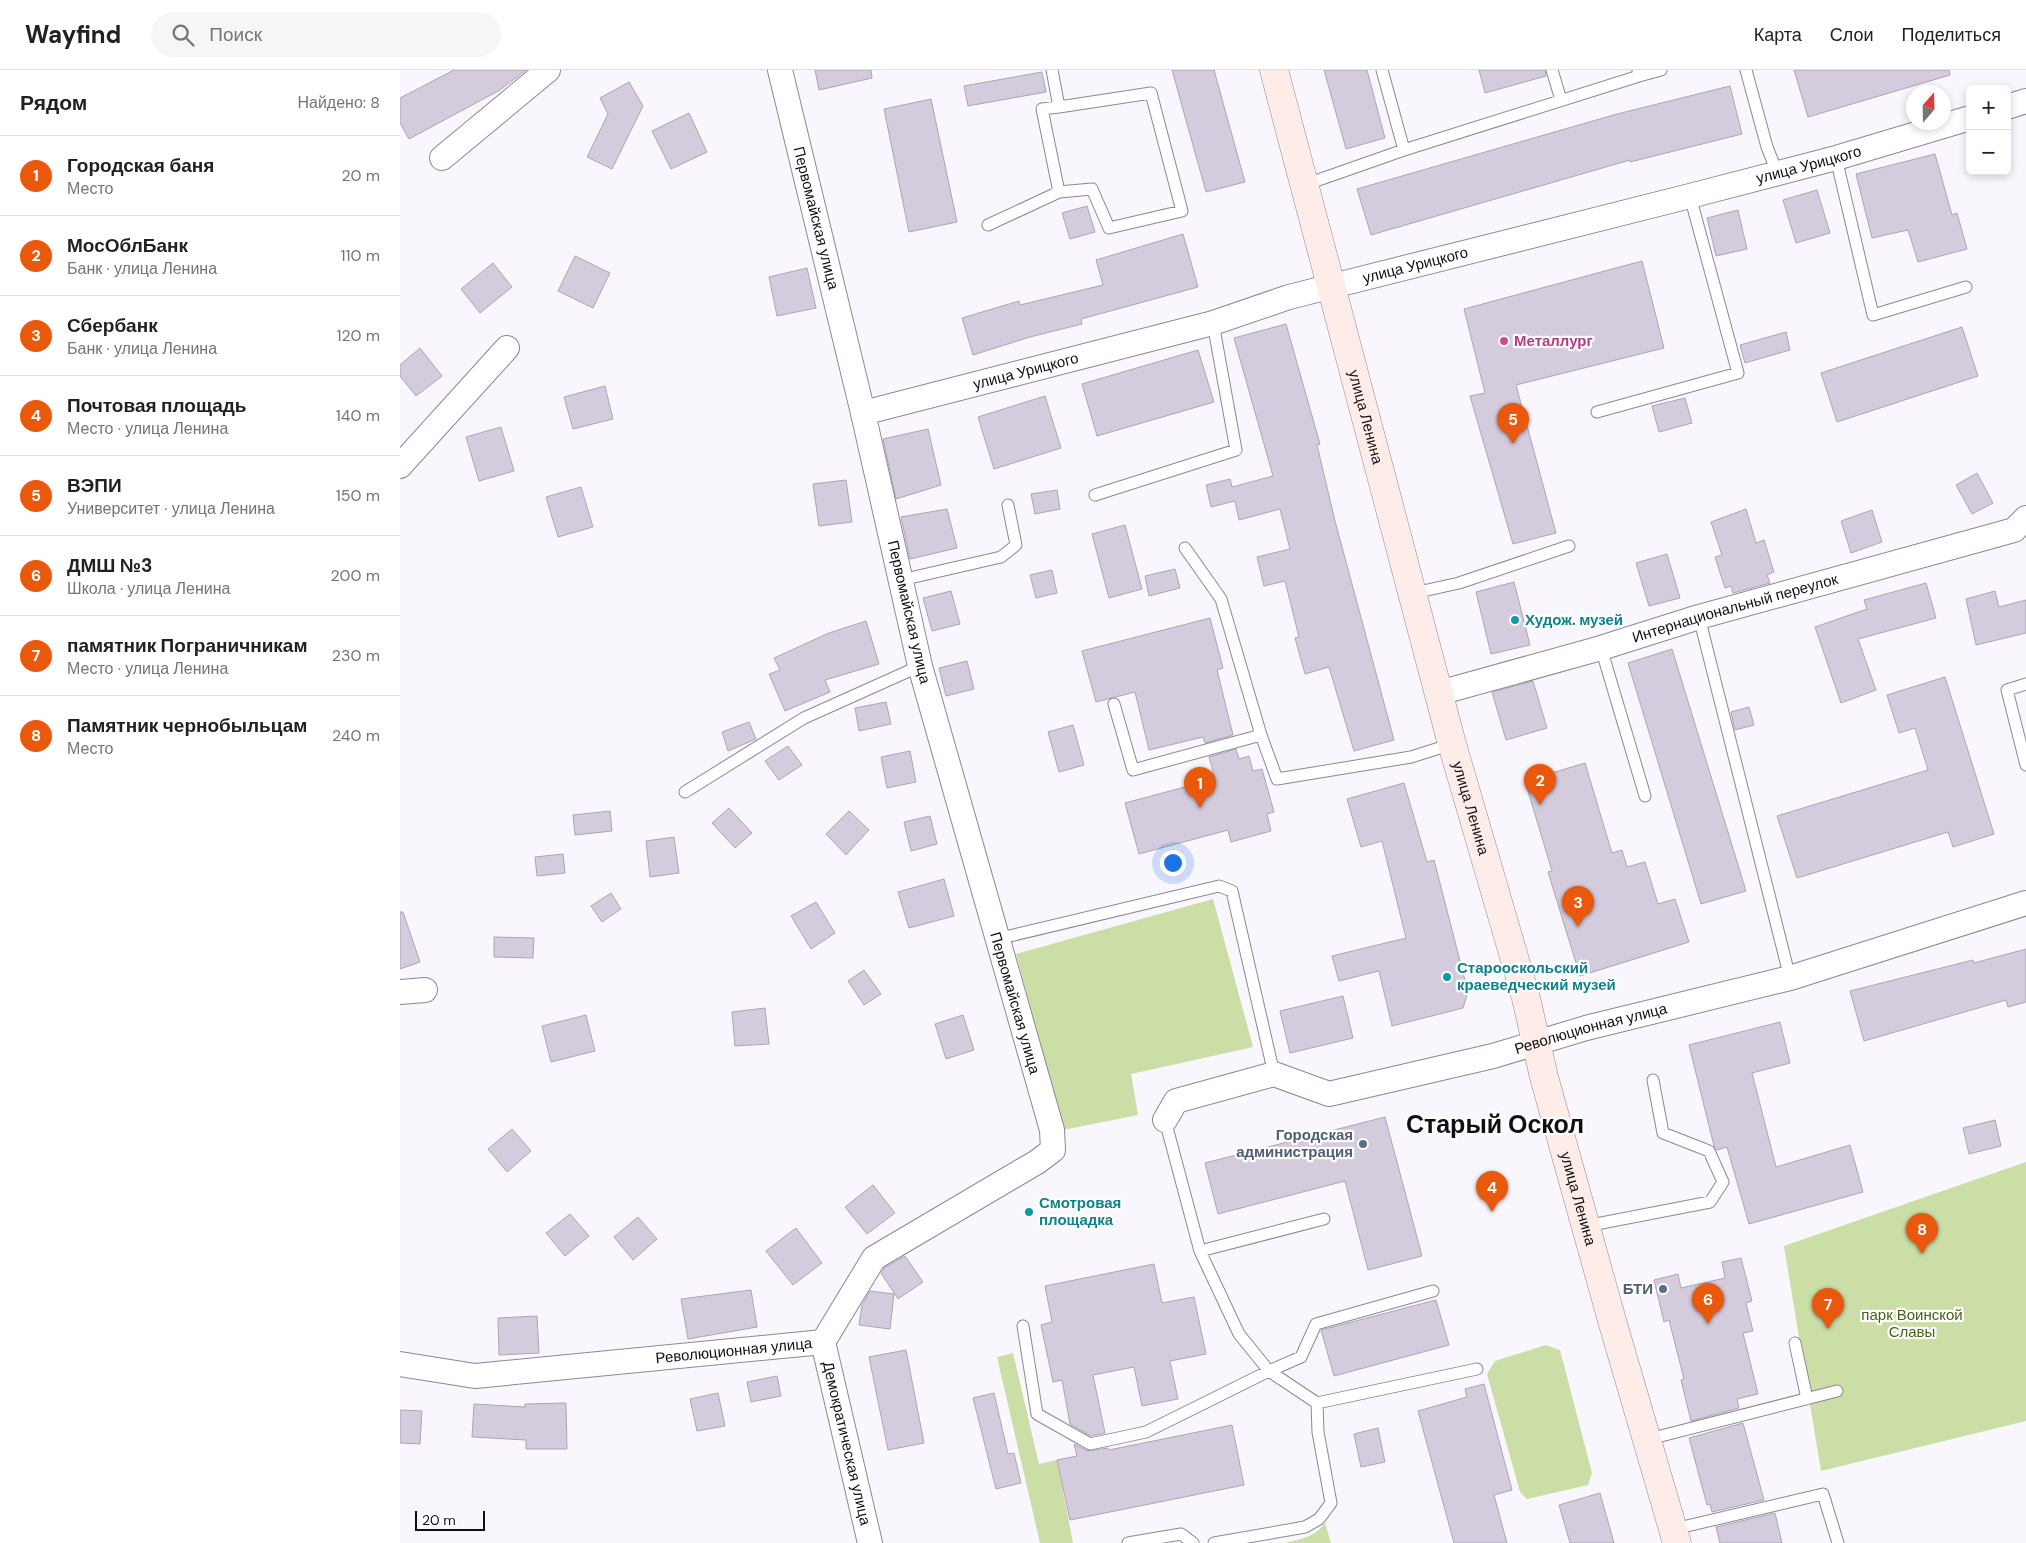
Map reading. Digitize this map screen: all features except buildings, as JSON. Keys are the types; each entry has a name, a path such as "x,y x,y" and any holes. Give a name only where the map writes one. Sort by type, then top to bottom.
{"main road":[{"name":"улица Ленина","path":"1274,70 1414,592 1452,744 1526,998 1535,1044 1586,1226 1676,1536"}],"street":[{"path":"442,158 548,70"},
{"name":"Первомайская улица","path":"780,70 863,413 920,666 1052,1130 1053,1150"},
{"path":"2011,106 2026,102"},
{"name":"улица Урицкого","path":"863,413 1213,323 1289,297 1836,158 1966,119"},
{"path":"400,466 507,348"},
{"name":"Интернациональный переулок","path":"1439,693 1601,648 1699,617 2014,530 2026,518"},
{"name":"Революционная улица","path":"1274,1074 1330,1094 1493,1056 1586,1028 1790,978 2026,903"},
{"path":"400,992 425,990"},
{"path":"1165,1120 1176,1101 1274,1074"},
{"name":"Революционная улица","path":"400,1364 475,1376 823,1342 874,1258 1037,1162 1053,1150"},
{"name":"Демократическая улица","path":"823,1342 870,1543"}],"lane":[{"path":"1052,70 1059,107"},
{"path":"1382,70 1404,150"},
{"path":"1552,70 1561,100"},
{"path":"1304,185 1638,73 1661,70"},
{"path":"1746,70 1767,147 1777,172"},
{"path":"988,225 1059,192 1092,190 1109,228 1182,211 1151,93 1042,109 1059,192"},
{"path":"1836,158 1873,315 1966,287"},
{"path":"1597,412 1738,373 1690,196"},
{"path":"1095,495 1236,450 1213,323"},
{"path":"902,580 1001,557 1016,545 1008,504"},
{"path":"1414,592 1458,583 1569,546"},
{"path":"1185,548 1221,599 1261,735 1277,779 1411,757 1452,744"},
{"path":"1699,617 1790,978"},
{"path":"1601,648 1646,796"},
{"path":"685,792 804,718 920,666"},
{"path":"2026,684 2007,690 2026,765"},
{"path":"1114,704 1134,770 1261,735"},
{"path":"997,939 1219,886 1232,892 1274,1074"},
{"path":"1586,1226 1710,1202 1723,1182 1709,1151 1663,1133 1653,1080"},
{"path":"1165,1120 1200,1252 1240,1334 1269,1371 1317,1404 1477,1369"},
{"path":"1200,1252 1324,1219"},
{"path":"1023,1326 1037,1414 1090,1444 1146,1432 1301,1357 1316,1324 1433,1291"},
{"path":"1795,1343 1807,1399"},
{"path":"1648,1438 1837,1391"},
{"path":"1214,1543 1305,1527 1319,1519 1331,1504 1318,1432 1317,1404"},
{"path":"1676,1536 1823,1494 1838,1543"},
{"path":"1128,1543 1181,1534 1193,1543"}],"green space":[{"path":"1213,899 1253,1047 1131,1074 1138,1115 1063,1130 1016,954"},
{"name":"парк Воинской Славы","path":"2026,1162 2026,1421 1821,1471 1784,1246"},
{"path":"1546,1345 1560,1350 1592,1473 1588,1485 1527,1499 1520,1492 1487,1374 1495,1361"},
{"path":"1013,1353 1039,1464 1057,1460 1073,1543 1040,1543 997,1357"},
{"path":"1325,1523 1331,1543 1285,1543 1302,1539 1312,1534"}],"place":[{"name":"Металлург","path":"1504,341"},
{"name":"ВЭПИ","path":"1513,444"},
{"name":"Худож. музей","path":"1515,620"},
{"name":"МосОблБанк","path":"1540,805"},
{"name":"Городская баня","path":"1200,808"},
{"name":"Сбербанк","path":"1578,927"},
{"name":"Старооскольский краеведческий музей","path":"1447,977"},
{"name":"Городская администрация","path":"1363,1144"},
{"name":"Смотровая площадка","path":"1029,1212"},
{"name":"Почтовая площадь","path":"1492,1212"},
{"name":"Памятник чернобыльцам","path":"1922,1254"},
{"name":"БТИ","path":"1663,1289"},
{"name":"ДМШ №3","path":"1708,1324"},
{"name":"памятник Пограничникам","path":"1828,1329"}],"district":[{"name":"Старый Оскол","path":"1495,1124"}]}
